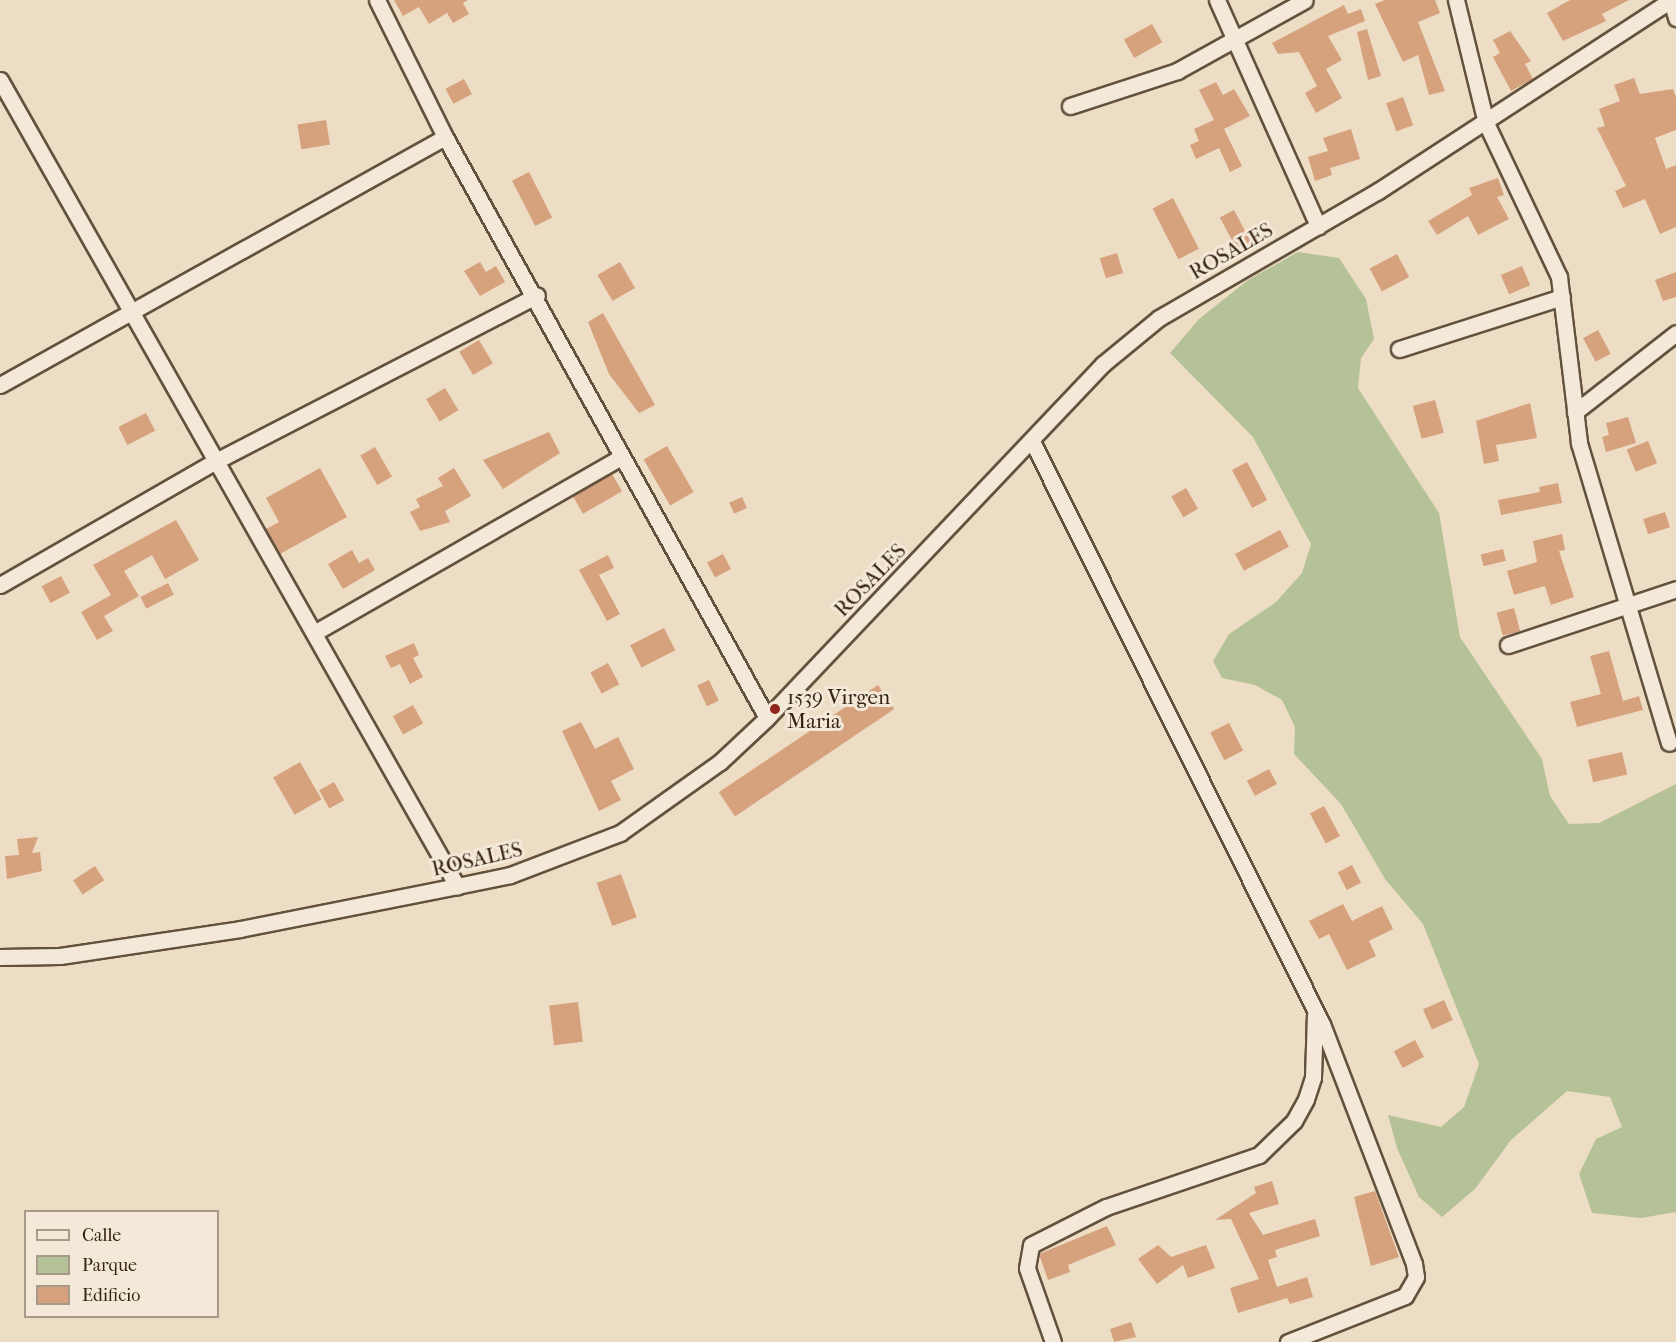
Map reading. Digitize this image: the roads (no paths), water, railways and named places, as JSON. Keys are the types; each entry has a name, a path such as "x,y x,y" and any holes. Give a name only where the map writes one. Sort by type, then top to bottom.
{"street":[{"path":"377,0 445,137 537,295 621,457 767,718"},
{"path":"1217,0 1237,38 1318,226"},
{"path":"1070,106 1177,71 1305,0"},
{"path":"1455,0 1486,123 1559,277 1579,443 1669,743"},
{"path":"1671,0 1676,18"},
{"name":"ROSALES","path":"0,957 60,956 240,929 457,886 510,875 620,833 720,762 767,718 1103,364 1159,318 1318,226 1486,123 1671,0"},
{"path":"0,80 457,886"},
{"path":"0,385 445,137"},
{"path":"0,585 216,461 537,295"},
{"path":"1399,349 1562,297"},
{"path":"1575,412 1676,333"},
{"path":"1032,441 1314,1009 1416,1277 1405,1296 1288,1342"},
{"path":"314,633 621,457"},
{"path":"1508,645 1628,607 1676,589"},
{"path":"1053,1342 1027,1268 1031,1245 1106,1207 1259,1155 1294,1121 1306,1099 1313,1077 1314,1009"}],"place":[{"name":"1539 Virgen Maria","path":"775,709"}]}
